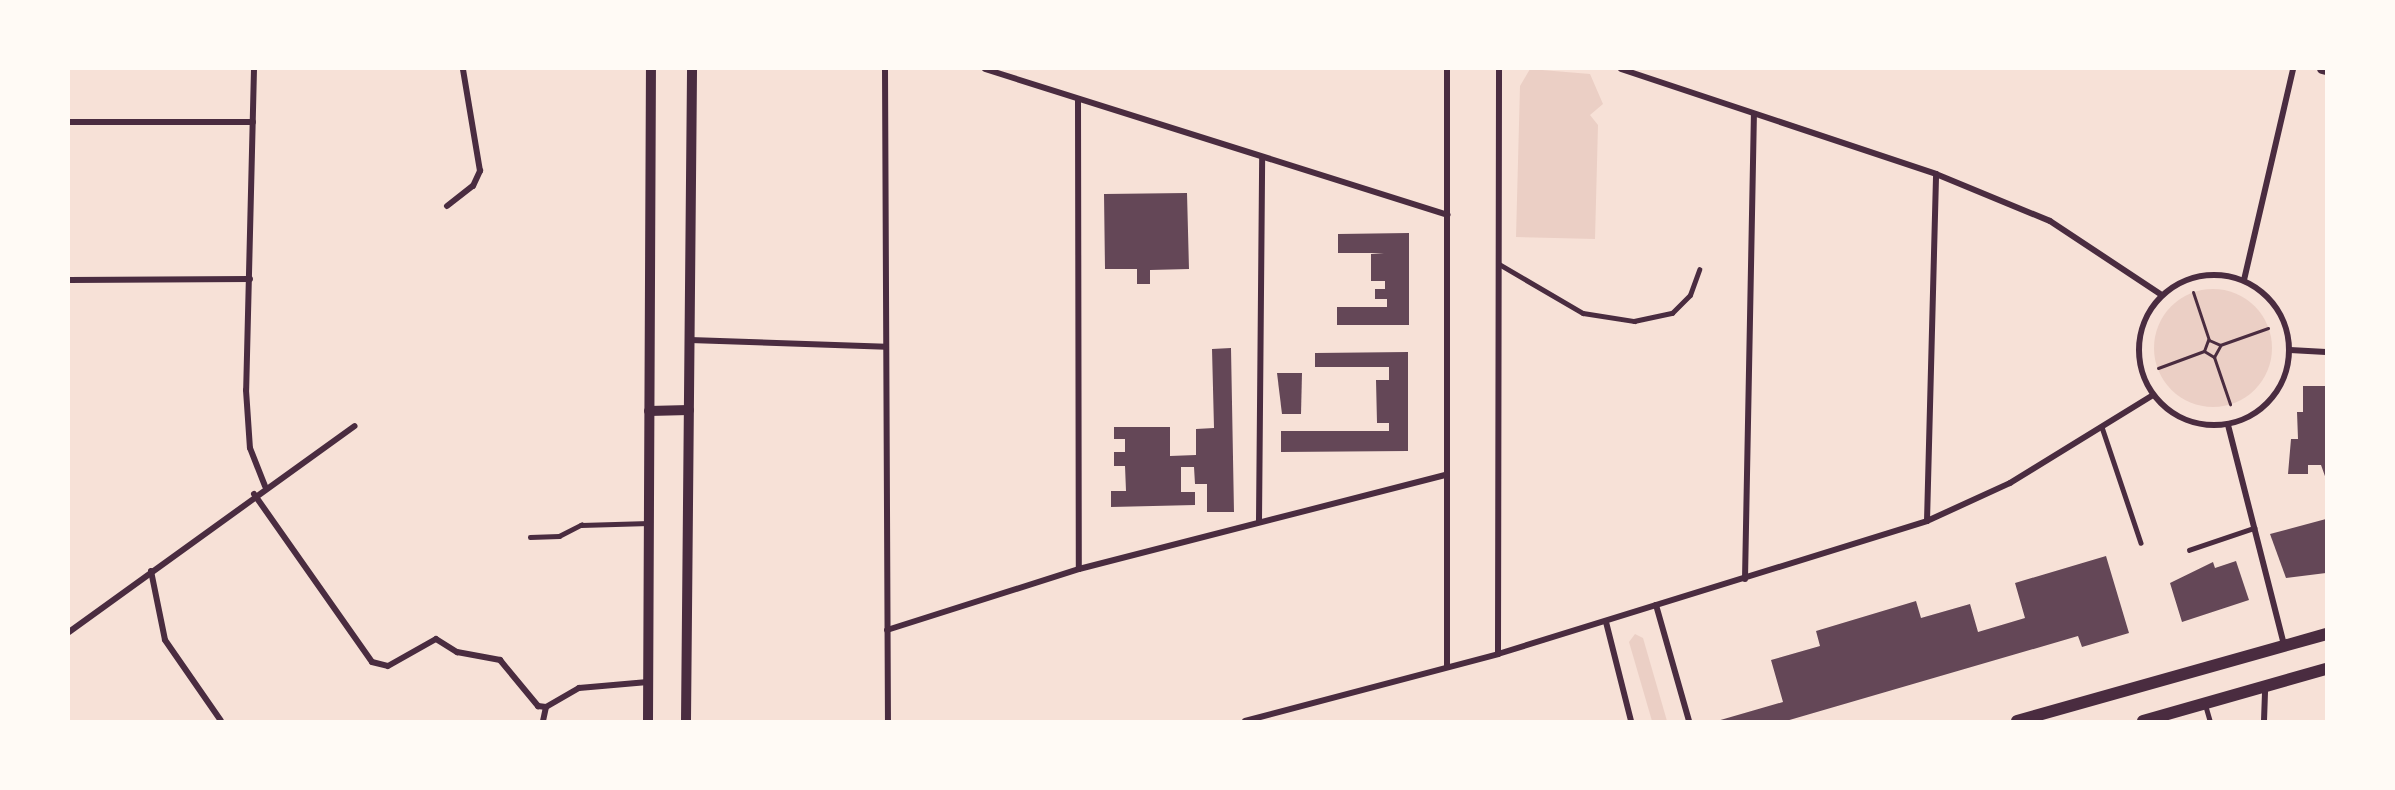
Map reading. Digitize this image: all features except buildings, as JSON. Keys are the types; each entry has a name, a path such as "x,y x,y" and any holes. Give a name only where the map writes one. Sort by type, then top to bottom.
{"main road":[{"path":"2017,721 2326,634"},
{"path":"2143,721 2326,669"}],"street":[{"path":"254,69 247,420 250,447 265,486"},
{"path":"447,206 473,186 480,171 463,69"},
{"path":"648,721 651,69"},
{"path":"686,721 692,69"},
{"path":"885,69 888,721"},
{"path":"985,69 1262,159 1447,215"},
{"path":"1447,69 1447,666"},
{"path":"1498,654 1499,69"},
{"path":"2244,280 2294,69"},
{"path":"2322,69 2326,70"},
{"path":"1625,70 1936,174 2050,221 2162,295"},
{"path":"1078,99 1079,569"},
{"path":"1745,579 1754,114"},
{"path":"69,122 253,122"},
{"path":"1259,521 1262,159"},
{"path":"1927,521 1936,174"},
{"path":"2201,275 2244,280 2278,308 2290,350 2286,376 2273,398 2253,416 2228,425 2187,421 2153,395 2139,354 2140,333 2162,295 2201,275"},
{"path":"69,280 250,279"},
{"path":"690,340 886,347"},
{"path":"2290,350 2326,352"},
{"path":"1245,721 1498,654 1927,521 2010,483 2153,395"},
{"path":"649,411 689,410"},
{"path":"2228,425 2284,645"},
{"path":"69,632 265,486 355,426"},
{"path":"887,630 1079,569 1259,521 1446,475"},
{"path":"254,494 372,662 388,666 436,639 457,652 500,660 538,706 546,707 579,688 648,682"},
{"path":"151,571 165,640 221,721"},
{"path":"1656,605 1689,721"},
{"path":"1606,622 1631,721"},
{"path":"2264,721 2265,686"},
{"path":"543,721 546,707"}],"lane":[{"path":"1499,264 1583,313 1634,321 1672,314 1690,295 1699,270"},
{"path":"2102,427 2141,543"},
{"path":"531,537 559,536 581,525 649,523"},
{"path":"2189,550 2254,528"},
{"path":"2205,703 2210,721"}],"path":[{"path":"2158,368 2204,351 2209,340 2193,292"},
{"path":"2214,357 2220,345 2268,328"},
{"path":"2209,340 2220,345"},
{"path":"2204,351 2214,357 2230,404"}],"shaded area":[{"path":"1530,69 1590,74 1603,104 1590,115 1598,125 1595,239 1516,237 1520,86"},
{"path":"2213,289 2236,293 2255,306 2268,325 2272,348 2268,371 2255,390 2236,403 2213,407 2190,403 2171,390 2158,371 2154,348 2158,325 2171,306 2190,293"},
{"path":"1635,634 1643,638 1667,721 1652,721 1629,642"}]}
